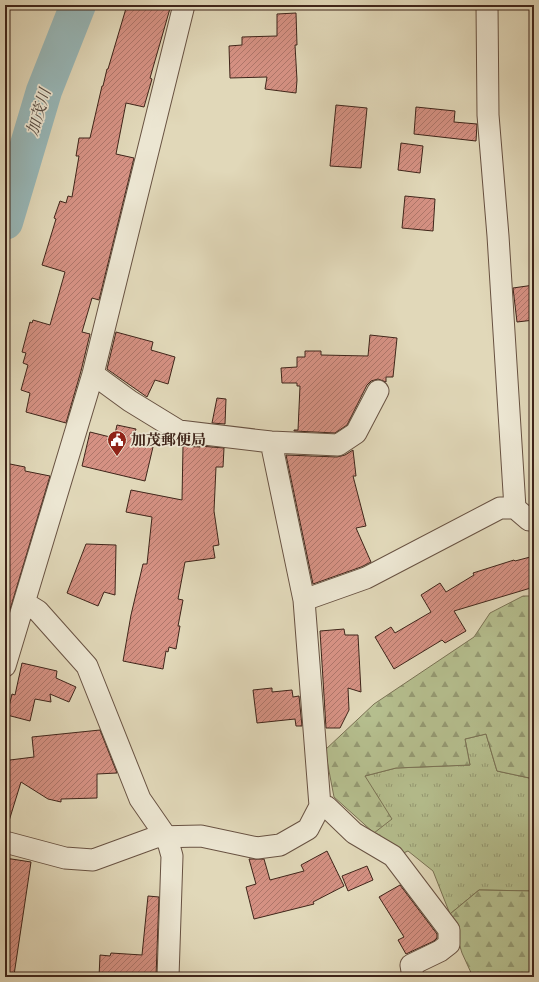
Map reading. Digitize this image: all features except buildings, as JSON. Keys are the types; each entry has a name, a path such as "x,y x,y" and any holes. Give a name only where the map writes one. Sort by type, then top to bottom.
{"street":[{"path":"5,666 93,374 184,5"},
{"path":"487,5 488,115 498,236 515,508"},
{"path":"93,374 130,401 179,431 271,442 338,444 356,433 378,391"},
{"path":"5,842 65,858 93,860 156,837 167,838 201,836 257,848 280,845 308,829 320,806 304,600 271,442"},
{"path":"304,600 366,578 500,508 515,508 529,520 534,520"},
{"path":"25,603 38,611 87,666 140,799 167,838 172,856 168,977"},
{"path":"320,806 327,807 354,833 394,856 449,930 449,944 440,951 411,966 413,977"}],"green space":[{"path":"523,596 534,596 534,779 497,771 486,734 465,739 470,765 396,768 365,776 392,819 374,833 334,797 325,750 374,704 474,637 490,613"},
{"path":"486,734 497,771 534,779 534,891 479,890 450,914 433,871 408,851 399,855 374,833 365,776 396,768 470,765 465,739"},
{"path":"479,890 534,891 534,977 473,977 462,953 450,914"}],"waterway":[{"name":"加茂川","path":"5,222 44,91 78,5"}],"place":[{"name":"加茂郵便局","path":"117,457"}]}
